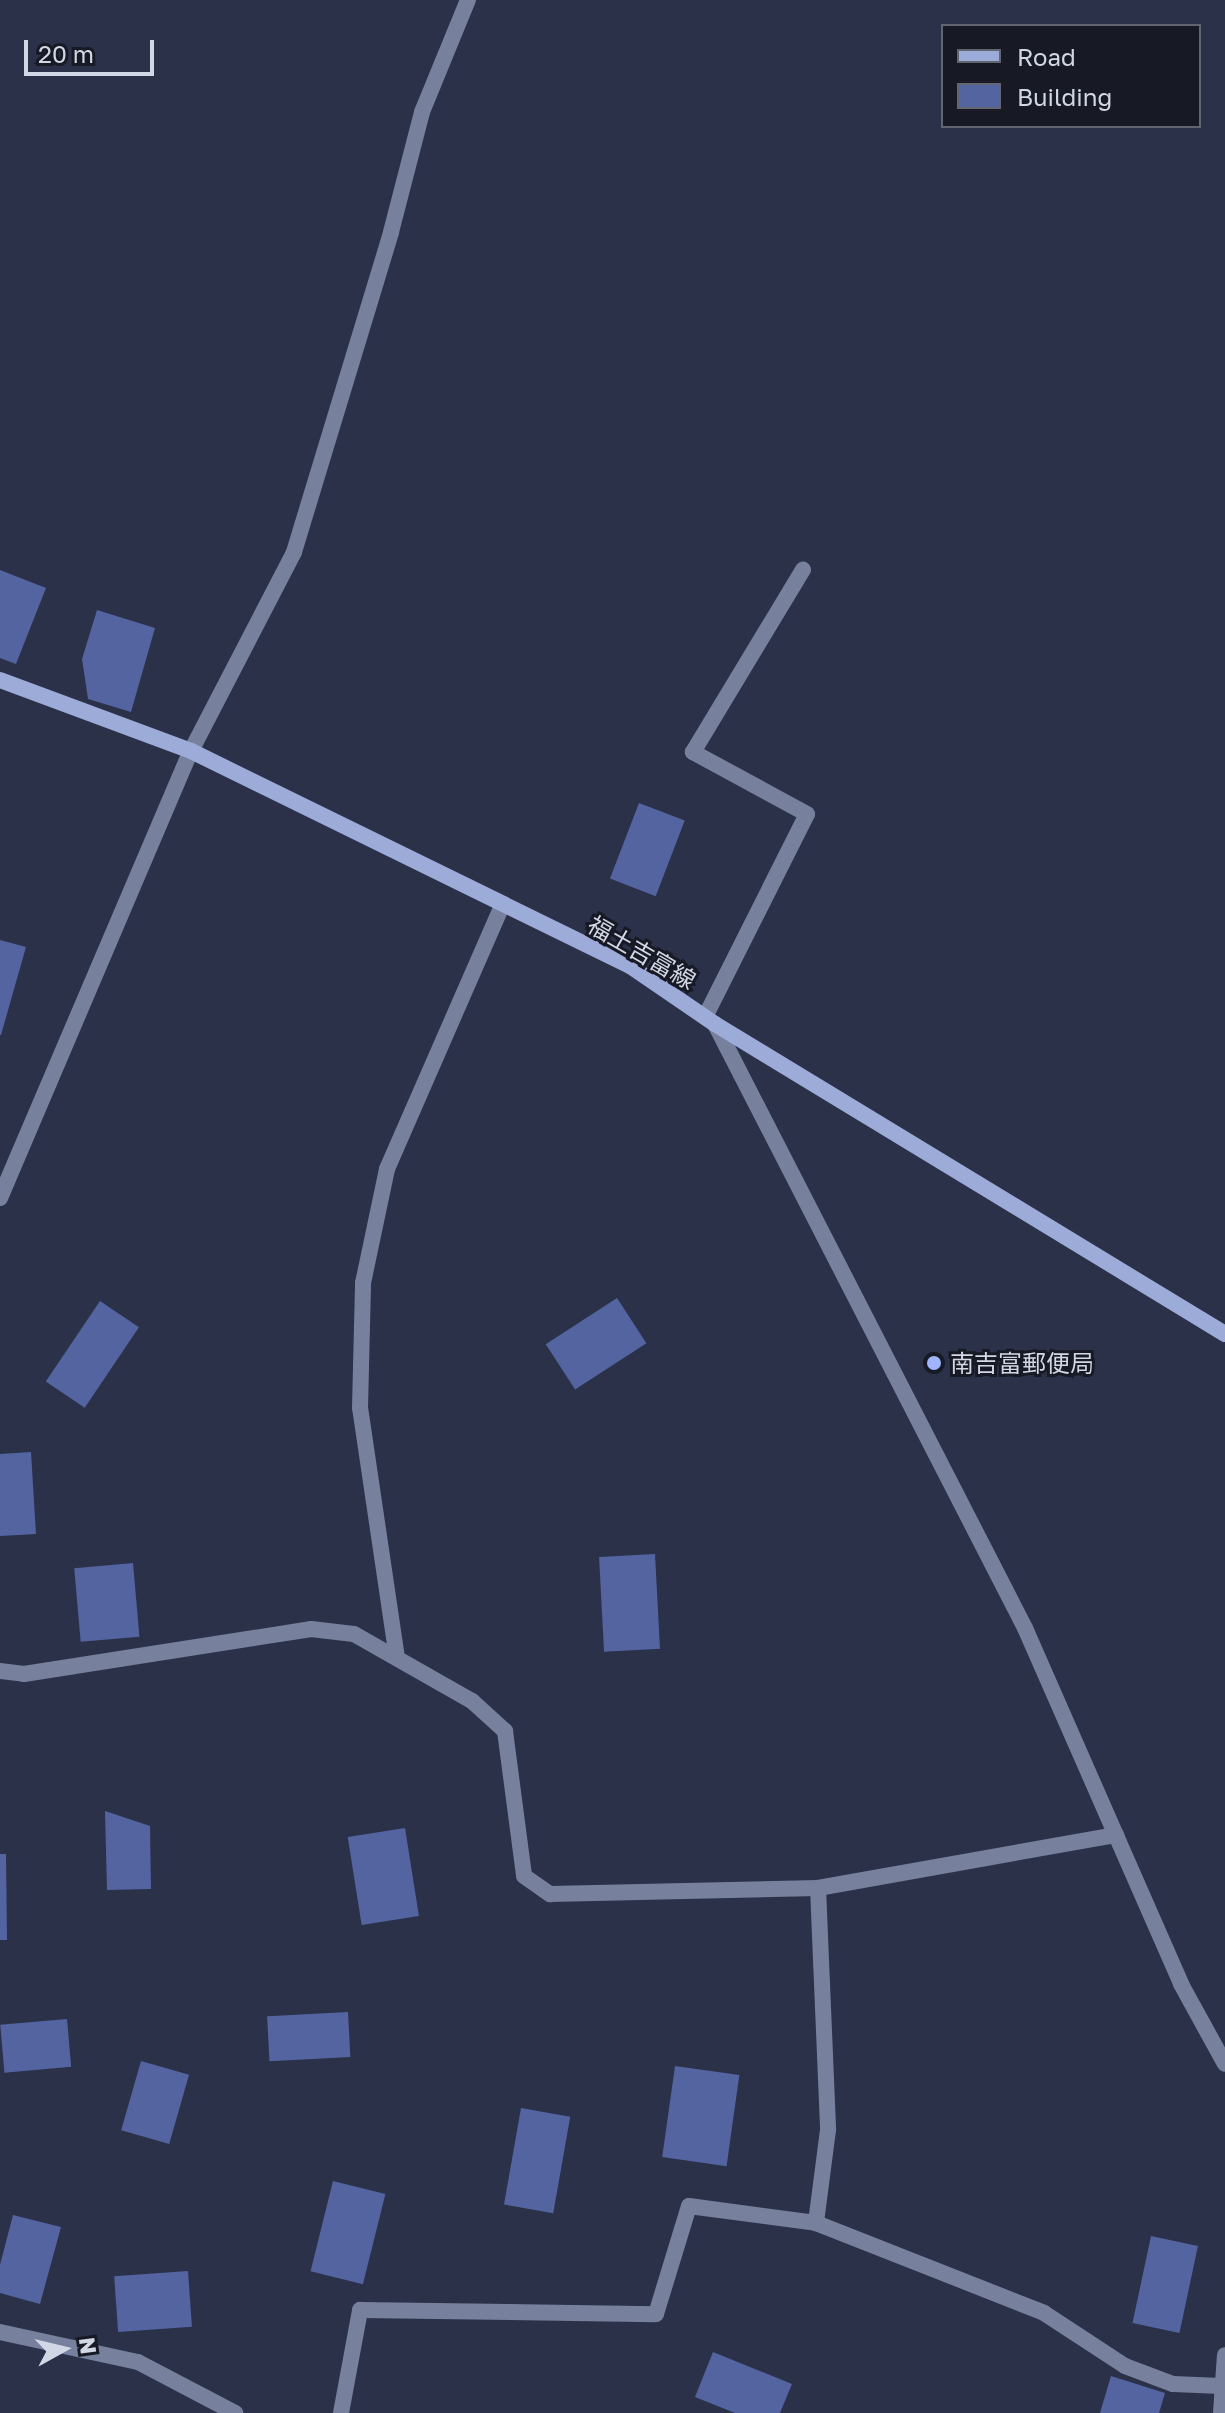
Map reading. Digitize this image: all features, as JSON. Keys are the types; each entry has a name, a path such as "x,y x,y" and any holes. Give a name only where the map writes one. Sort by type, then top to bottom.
{"main road":[{"name":"福土吉富線","path":"0,680 191,751 630,966 710,1020 1225,1334"}],"street":[{"path":"0,1198 191,751 294,552 391,232 422,112 468,0"},
{"path":"803,570 693,752 807,814 710,1020 1025,1628 1181,1984 1225,2064"},
{"path":"397,1658 360,1408 363,1283 387,1169 503,904"},
{"path":"0,1671 24,1674 311,1629 354,1634 472,1701 505,1731 524,1876 550,1894 818,1888 1116,1835"},
{"path":"816,2223 828,2130 818,1888"},
{"path":"341,2413 360,2310 656,2314 689,2206 816,2223 1044,2313 1125,2366 1173,2384 1221,2386"},
{"path":"0,2332 138,2362 235,2413"},
{"path":"1221,2413 1225,2355"}],"building":[{"path":"0,570 46,588 16,664 0,658"},
{"path":"97,610 155,628 131,712 88,699 82,659"},
{"path":"639,803 685,821 656,896 610,879"},
{"path":"0,940 26,947 1,1035 0,1035"},
{"path":"617,1298 646,1343 575,1390 546,1344"},
{"path":"100,1301 139,1327 85,1408 46,1381"},
{"path":"31,1452 36,1534 0,1536 0,1454"},
{"path":"655,1554 660,1649 604,1652 599,1557"},
{"path":"133,1563 139,1637 81,1642 74,1568"},
{"path":"105,1811 150,1826 151,1889 107,1890"},
{"path":"405,1828 419,1916 362,1925 348,1837"},
{"path":"0,1854 6,1854 7,1940 0,1940"},
{"path":"348,2012 350,2057 269,2061 267,2016"},
{"path":"67,2019 71,2067 4,2073 0,2025"},
{"path":"141,2061 189,2075 169,2144 121,2130"},
{"path":"675,2066 739,2075 727,2166 662,2157"},
{"path":"521,2108 570,2117 553,2213 504,2205"},
{"path":"333,2181 385,2194 363,2284 311,2271"},
{"path":"13,2215 61,2227 40,2304 0,2293 0,2265"},
{"path":"1151,2236 1198,2246 1179,2333 1132,2323"},
{"path":"188,2271 192,2327 118,2332 114,2276"},
{"path":"713,2352 792,2384 780,2413 735,2413 695,2397"},
{"path":"1111,2376 1165,2393 1159,2413 1100,2413"}],"place":[{"name":"南吉富郵便局","path":"934,1363"}]}
